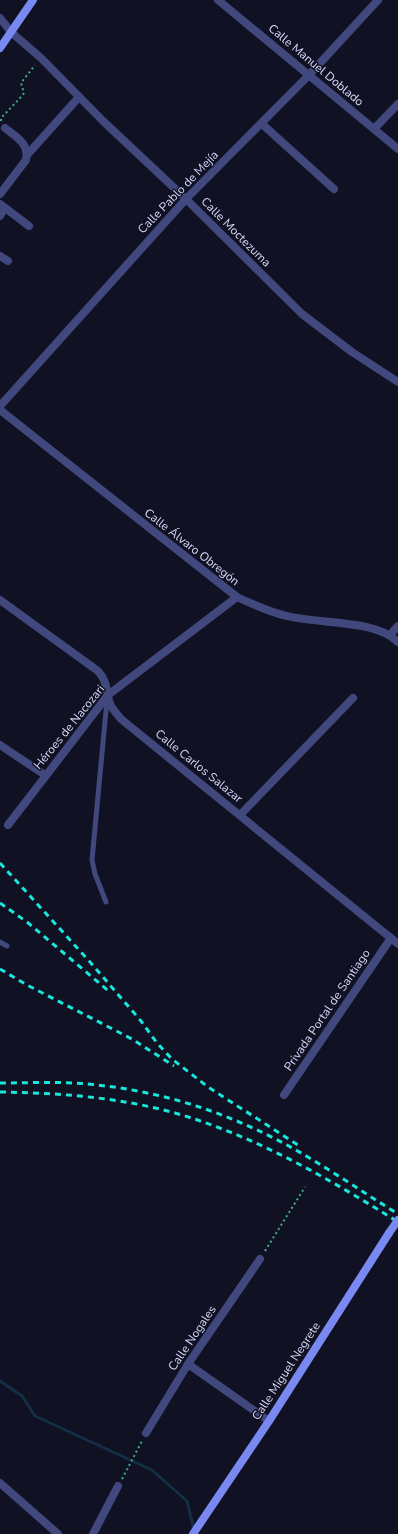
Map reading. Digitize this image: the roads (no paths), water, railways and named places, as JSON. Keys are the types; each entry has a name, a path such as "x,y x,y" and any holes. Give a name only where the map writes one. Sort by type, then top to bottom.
{"street":[{"path":"0,48 33,0"},
{"name":"Calle Manuel Doblado","path":"218,0 398,149"},
{"name":"Calle Pablo de Mejía","path":"0,406 186,199 310,75 378,0"},
{"name":"Calle Moctezuma","path":"0,18 11,32 41,58 79,97 186,199 302,314 352,352 398,382"},
{"path":"0,194 26,160 27,155 79,97"},
{"path":"374,129 398,104"},
{"path":"262,124 334,189"},
{"path":"5,128 22,141 27,155"},
{"path":"0,216 2,206 29,226"},
{"path":"0,256 8,261"},
{"name":"Calle Álvaro Obregón","path":"0,410 237,598 283,615 365,627 390,635 398,642"},
{"name":"Héroes de Nacozari","path":"8,825 108,695 237,598"},
{"name":"Calle Carlos Salazar","path":"0,600 98,671 106,682 112,707 121,719 398,944"},
{"path":"390,635 398,626"},
{"path":"240,815 353,698"},
{"path":"0,744 45,775"},
{"name":"Privada Portal de Santiago","path":"284,1095 390,938"},
{"name":"Calle Miguel Negrete","path":"193,1534 398,1220"},
{"name":"Calle Nogales","path":"145,1434 188,1364 260,1259"},
{"path":"188,1364 268,1421"},
{"path":"0,1483 58,1534"},
{"path":"93,1534 119,1484"}],"lane":[{"path":"106,902 95,874 92,860 108,695"},
{"path":"0,942 7,946"}],"waterway":[{"path":"0,1381 22,1396 35,1416 152,1470 187,1501 194,1530"}],"railway":[{"path":"0,863 90,962 172,1059 208,1087 298,1145"},
{"path":"0,903 27,922 111,993"},
{"path":"0,969 27,985 132,1039 174,1066"},
{"path":"0,1083 61,1083 97,1085 147,1093 195,1106 242,1123 287,1145 398,1214"},
{"path":"0,1092 44,1093 132,1103 205,1122 262,1146 318,1174 398,1222"}]}
